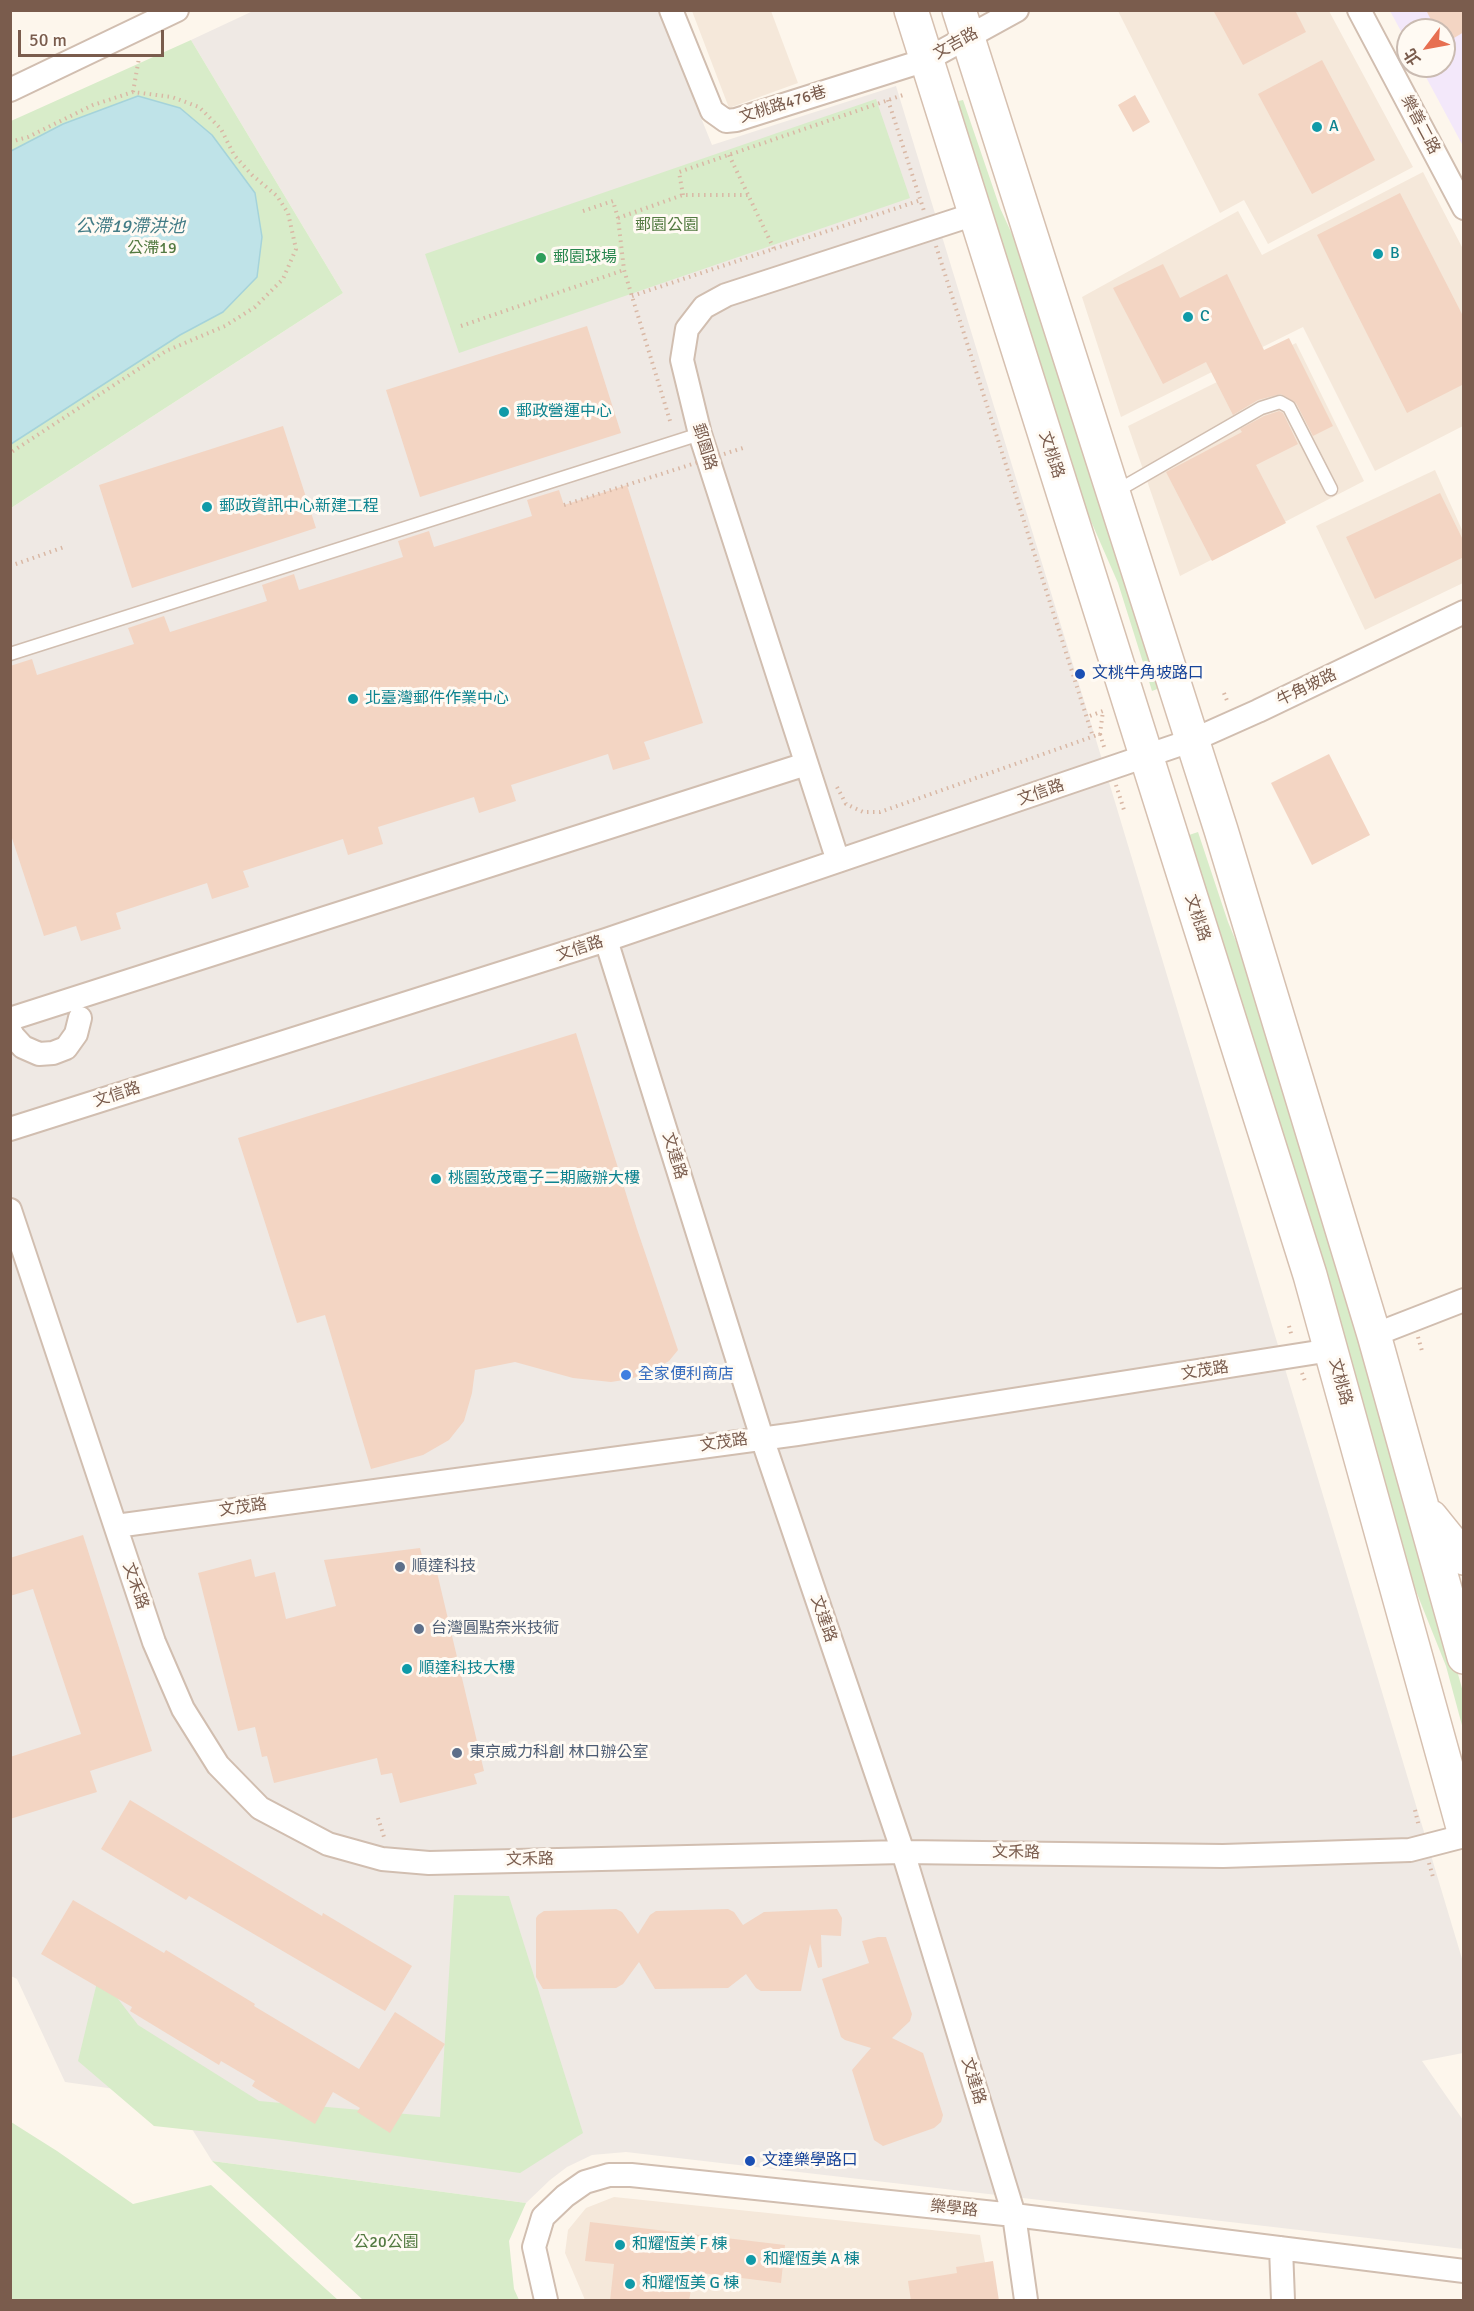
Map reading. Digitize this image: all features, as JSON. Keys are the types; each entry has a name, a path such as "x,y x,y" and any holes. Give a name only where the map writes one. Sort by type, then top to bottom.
{"street":[{"path":"10,90 177,10"},
{"name":"文桃路476巷","path":"671,10 712,111 726,121 736,120 926,60"},
{"name":"文桃路","path":"911,10 1306,1263 1464,1832"},
{"name":"文吉路","path":"926,60 963,24 1017,10"},
{"name":"樂善二路","path":"1359,10 1464,208"},
{"path":"963,24 1193,740 1374,1335 1464,1657"},
{"name":"郵園路","path":"838,861 700,434 682,360 687,329 704,307 726,295 975,214"},
{"name":"牛角坡路","path":"1146,756 1193,740 1258,711 1464,612"},
{"name":"文信路","path":"10,1129 606,940 1146,756"},
{"path":"10,1019 806,764"},
{"name":"文達路","path":"606,940 762,1438 903,1852 1014,2215 1026,2301"},
{"path":"10,1030 23,1047 39,1054 54,1053 66,1048 76,1034 80,1018"},
{"name":"文禾路","path":"10,1210 154,1642 183,1709 218,1765 260,1808 328,1844 382,1859 429,1863 903,1852 1223,1856 1410,1850 1464,1836"},
{"path":"1374,1335 1464,1300"},
{"name":"文茂路","path":"116,1526 762,1438 1332,1350"},
{"path":"1422,1506 1464,1558"},
{"name":"樂學路","path":"546,2301 534,2247 543,2217 565,2196 585,2182 609,2175 1014,2215 1464,2271"},
{"path":"1281,2248 1283,2301"}],"lane":[{"path":"1114,493 1261,408 1280,402 1289,407 1331,489"},
{"path":"10,654 700,434"}],"path":[{"path":"133,92 139,58"},
{"path":"10,142 28,137 93,105 133,92 172,97 199,107 220,129 234,154 252,175 277,196 288,213 296,249 283,279 255,307 225,326 166,351 10,453"},
{"path":"683,195 679,172 906,94"},
{"path":"632,296 921,200 888,100"},
{"path":"729,155 774,249"},
{"path":"618,218 683,195 748,195"},
{"path":"583,211 613,201 618,218 624,270 671,424"},
{"path":"937,250 1093,737"},
{"path":"461,326 624,270"},
{"path":"725,447 729,459"},
{"path":"564,506 746,447"},
{"path":"10,566 64,547"},
{"path":"837,786 846,804 863,812 880,812 1100,734 1103,711 1086,717"},
{"path":"378,1818 384,1837"}],"shaded area":[{"path":"253,11 658,11 712,145 896,86 1115,802 1463,1962 1463,2053 1422,2061 1463,2120 1463,2249 626,2152 592,2155 567,2167 526,2203 212,2161 172,2097 65,2082 17,1979 11,1976 11,508 343,293 191,40"},
{"path":"692,11 771,11 798,83 729,108"},
{"path":"1118,11 1329,11 1413,167 1268,244 1244,200 1220,213"},
{"path":"1390,11 1463,11 1463,146 1426,78 1456,78 1456,18 1396,18 1396,22"},
{"path":"1423,172 1463,249 1463,426 1375,471 1303,327 1121,417 1082,297 1238,211 1262,255"},
{"path":"1296,343 1364,481 1180,576 1128,426"},
{"path":"1435,470 1463,532 1463,583 1365,630 1316,526"},
{"path":"614,2197 980,2235 992,2300 585,2300 565,2253 568,2230 586,2208"}],"green space":[{"name":"公滯19滯洪池","path":"191,40 343,293 11,508 11,121"},
{"name":"郵園公園","path":"876,99 910,198 459,353 425,254"},
{"path":"963,100 1000,208 1033,280 1160,688 1152,691 1118,583 1083,503 950,103"},
{"path":"1198,832 1228,922 1264,1009 1325,1196 1463,1692 1463,1729 1446,1666 1412,1581 1189,835"},
{"path":"454,1895 509,1896 583,2133 520,2173 274,2139 154,2126 78,2061 99,1974 138,2025 259,2101 440,2117"},
{"path":"11,2122 133,2204 211,2185 338,2300 11,2300"},
{"name":"公20公園","path":"212,2161 526,2203 509,2241 514,2289 519,2300 363,2300"}],"water":[{"name":"公滯19滯洪池","path":"138,96 180,108 212,135 255,193 262,237 257,277 223,312 180,335 11,444 11,151 63,124"}],"building":[{"path":"1213,10 1295,10 1306,32 1243,65"},
{"path":"1426,10 1464,10 1464,32 1456,37 1456,18 1430,18"},
{"name":"A","path":"1322,60 1375,160 1312,194 1258,94"},
{"path":"1135,95 1150,122 1133,132 1118,105"},
{"path":"1400,193 1464,318 1464,384 1407,413 1317,235"},
{"name":"C","path":"1163,264 1180,298 1227,274 1264,350 1289,338 1333,426 1313,436 1296,403 1281,394 1258,400 1233,415 1206,362 1163,384 1113,288"},
{"name":"郵政營運中心","path":"587,326 621,433 420,497 386,390"},
{"path":"1279,411 1283,413 1298,444 1256,465 1286,523 1212,561 1166,472 1242,432 1240,429 1264,416"},
{"name":"郵政資訊中心新建工程","path":"283,426 316,528 132,588 99,485"},
{"name":"北臺灣郵件作業中心","path":"627,485 703,723 644,742 650,759 613,770 608,754 511,785 516,801 479,813 474,797 378,827 383,844 348,855 343,839 243,871 249,887 212,899 207,883 116,913 121,929 81,941 76,926 44,936 10,832 10,666 32,659 37,675 134,644 128,628 164,616 170,632 267,601 262,585 294,574 299,590 403,557 398,541 429,531 434,547 532,516 527,500 559,490 564,505"},
{"path":"1440,493 1464,542 1464,557 1375,599 1346,537"},
{"path":"1329,754 1370,835 1312,865 1271,783"},
{"name":"桃園致茂電子二期廠辦大樓","path":"576,1033 637,1229 678,1350 669,1361 649,1373 611,1382 573,1378 515,1362 475,1370 472,1393 464,1421 449,1440 423,1455 371,1469 325,1315 297,1323 238,1138"},
{"path":"83,1535 152,1751 90,1771 97,1792 10,1819 10,1757 81,1734 33,1589 10,1596 10,1558"},
{"path":"420,1548 425,1567 435,1564 484,1771 474,1774 477,1784 400,1803 392,1773 381,1775 377,1758 274,1783 267,1756 262,1757 255,1727 238,1731 198,1573 251,1559 255,1577 275,1572 286,1619 336,1606 324,1560"},
{"path":"130,1800 322,1916 323,1913 412,1966 385,2011 189,1896 186,1900 101,1849"},
{"path":"73,1900 164,1953 166,1950 359,2069 395,2012 445,2044 390,2133 357,2112 360,2108 333,2092 315,2124 252,2086 255,2081 221,2061 219,2065 130,2011 132,2007 41,1954"},
{"path":"616,1909 622,1912 638,1934 650,1915 656,1911 728,1909 734,1912 743,1925 764,1912 837,1909 842,1918 841,1936 821,1935 822,1967 818,1968 810,1944 801,1991 761,1991 746,1974 728,1988 655,1989 639,1962 623,1984 616,1988 543,1989 536,1977 536,1918 538,1915 544,1911"},
{"path":"886,1937 912,2014 910,2021 892,2038 923,2053 943,2115 941,2122 934,2128 883,2146 874,2140 852,2070 871,2048 841,2037 822,1979 869,1963 862,1941"},
{"path":"590,2222 785,2245 781,2283 694,2272 689,2301 610,2301 614,2264 585,2261"},
{"path":"993,2261 999,2301 911,2301 908,2281 957,2273 956,2267"}],"place":[{"name":"A","path":"1317,127"},
{"name":"B","path":"1378,254"},
{"name":"郵園球場","path":"541,258"},
{"name":"C","path":"1188,317"},
{"name":"郵政營運中心","path":"504,412"},
{"name":"郵政資訊中心新建工程","path":"207,507"},
{"name":"文桃牛角坡路口","path":"1080,674"},
{"name":"北臺灣郵件作業中心","path":"353,699"},
{"name":"桃園致茂電子二期廠辦大樓","path":"436,1179"},
{"name":"全家便利商店","path":"626,1375"},
{"name":"順達科技","path":"400,1567"},
{"name":"台灣圓點奈米技術","path":"419,1629"},
{"name":"順達科技大樓","path":"407,1669"},
{"name":"東京威力科創 林口辦公室","path":"457,1753"},
{"name":"文達樂學路口","path":"750,2161"},
{"name":"和耀恆美 F 棟","path":"620,2245"},
{"name":"和耀恆美 A 棟","path":"751,2260"},
{"name":"和耀恆美 G 棟","path":"630,2284"}],"park label":[{"name":"公滯19","path":"152,249"}]}
